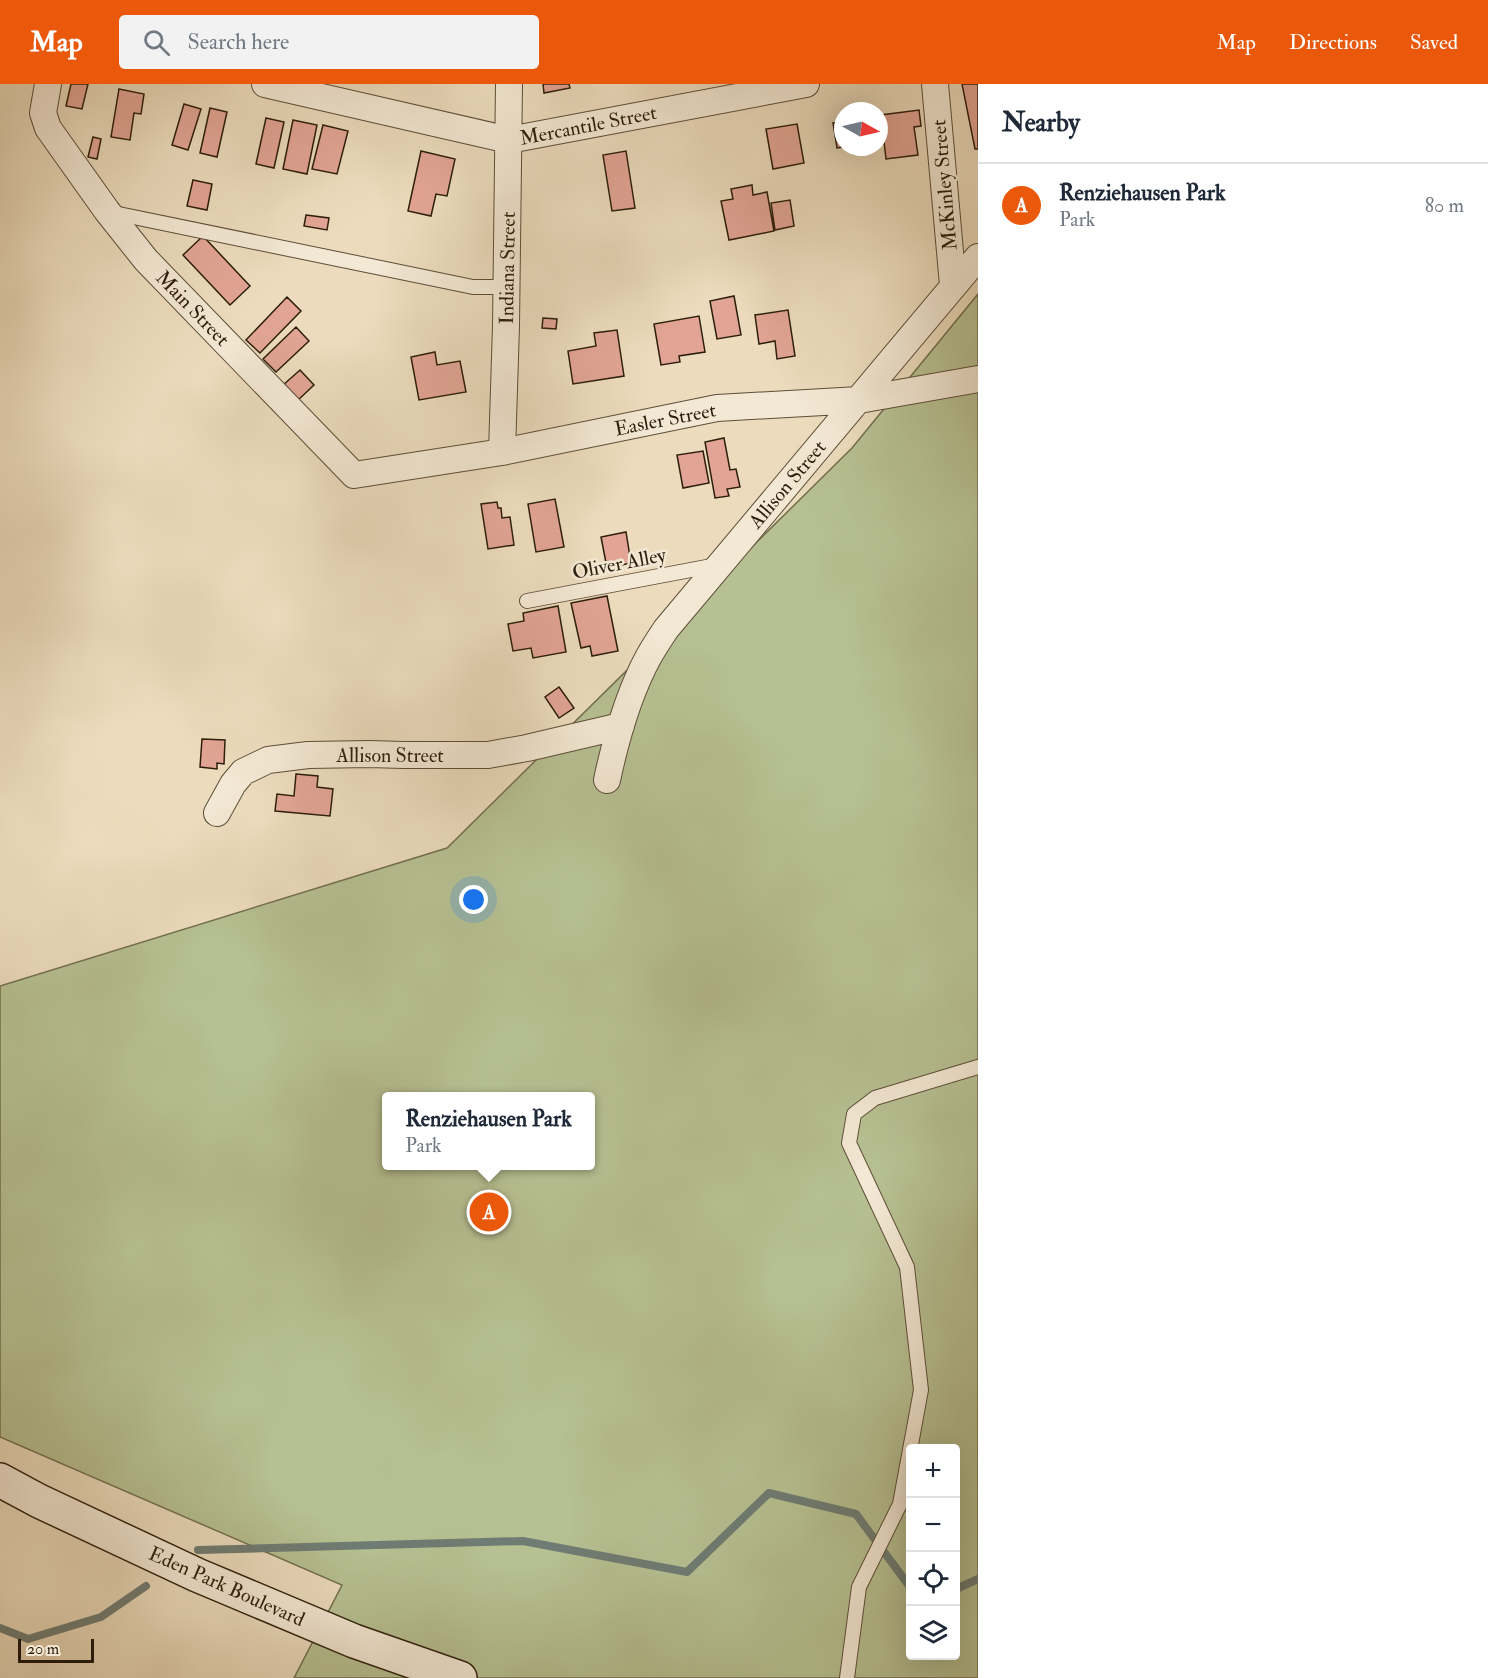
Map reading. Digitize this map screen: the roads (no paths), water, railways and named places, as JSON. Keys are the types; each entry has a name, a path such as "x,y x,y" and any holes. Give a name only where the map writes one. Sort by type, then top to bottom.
{"main road":[{"name":"Eden Park Boulevard","path":"0,1480 39,1502 197,1575 354,1641 460,1678"}],"street":[{"name":"Main Street","path":"48,84 43,113 48,128 107,211 146,260 354,475"},
{"name":"Mercantile Street","path":"265,84 509,140 807,84"},
{"name":"Indiana Street","path":"502,452 507,287 509,84"},
{"name":"McKinley Street","path":"934,84 953,285"},
{"name":"Allison Street","path":"607,780 629,699 648,657 666,629 978,257"},
{"name":"Easler Street","path":"354,475 502,452 717,408 859,400 978,378"},
{"name":"Allison Street","path":"217,813 233,784 243,772 268,760 308,755 370,753 488,755 621,726"}],"lane":[{"path":"107,211 473,287 507,287"},
{"name":"Oliver Alley","path":"527,601 719,564"},
{"path":"847,1678 859,1587 900,1504 921,1390 906,1267 849,1143 854,1114 875,1098 978,1067"}],"waterway":[{"path":"198,1550 523,1541 687,1572 769,1493 856,1514 906,1582"},
{"path":"960,1587 978,1579"},
{"path":"0,1628 28,1639 101,1617 146,1586"}],"place":[{"name":"Renziehausen Park","path":"489,1212"}]}
